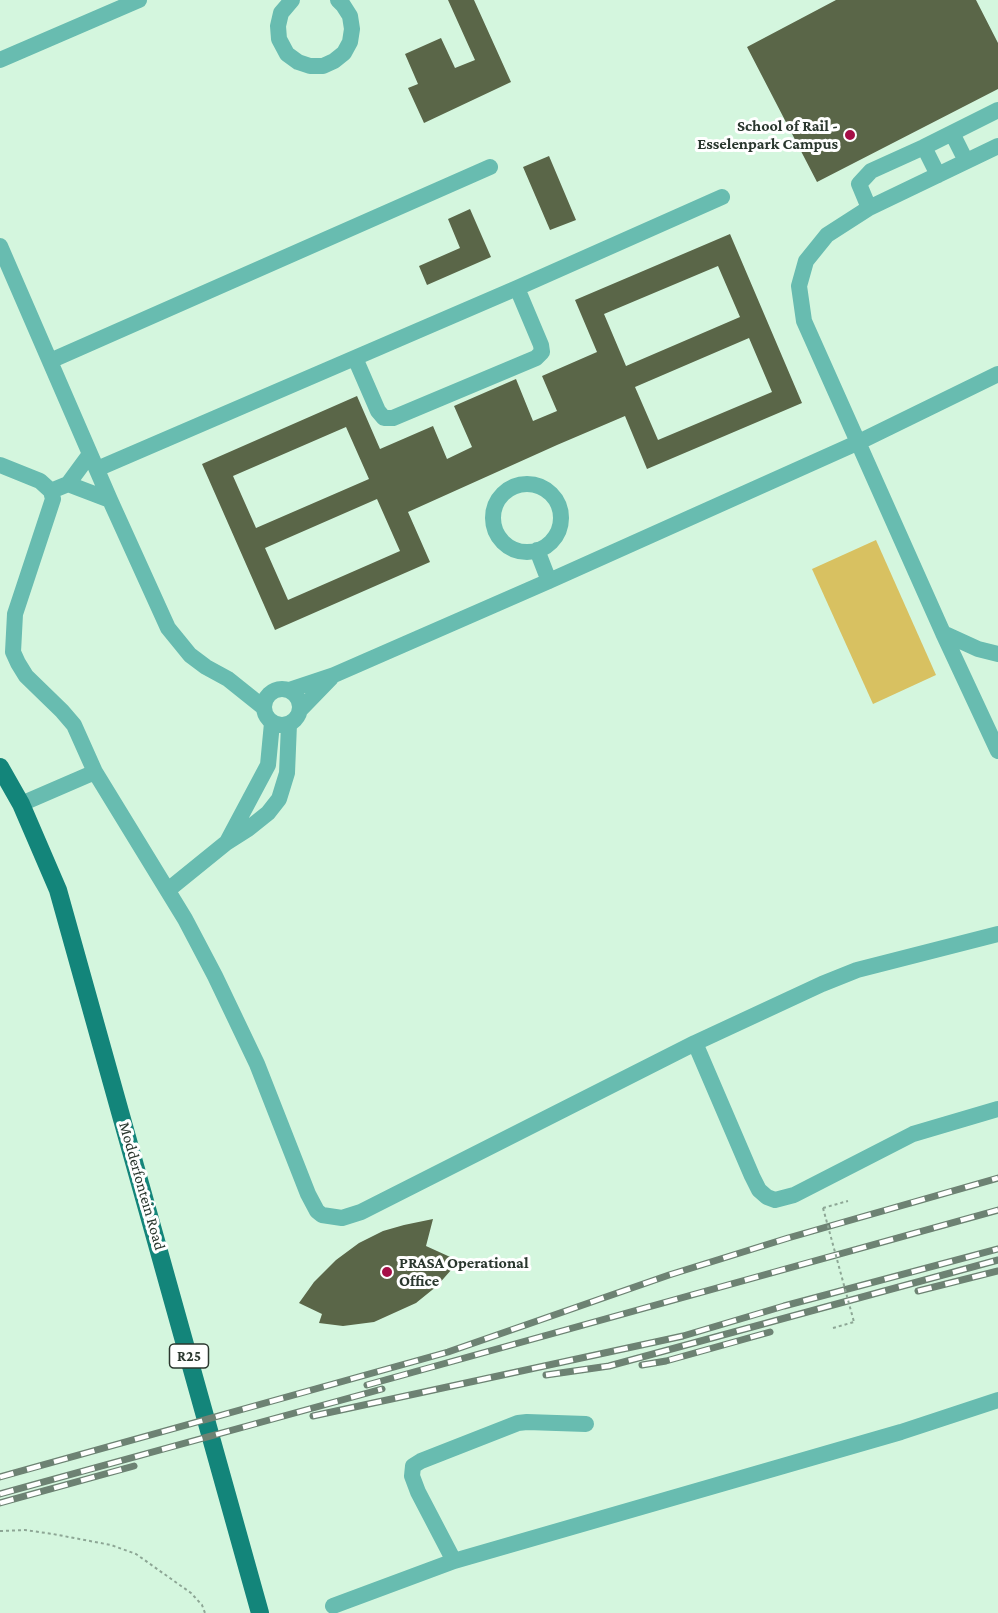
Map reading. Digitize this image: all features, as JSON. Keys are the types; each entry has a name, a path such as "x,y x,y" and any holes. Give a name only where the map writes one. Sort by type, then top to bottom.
{"main road":[{"name":"Modderfontein Road","path":"0,767 21,804 61,901 260,1613"}],"street":[{"path":"0,60 139,0"},
{"path":"292,0 281,13 278,26 279,39 287,54 298,62 310,66 323,66 344,53 350,42 352,29 350,16 338,0"},
{"path":"869,208 859,184 871,171 998,110"},
{"path":"952,133 966,161"},
{"path":"998,146 869,208 827,235 806,261 799,286 804,321 998,751"},
{"path":"924,147 938,175"},
{"path":"50,361 490,167"},
{"path":"51,491 68,484 94,461 355,358 722,196"},
{"path":"0,246 168,628 190,655 228,679 263,707"},
{"path":"355,358 378,411 384,418 393,418 536,358 542,352 541,345 517,288"},
{"path":"289,690 334,675 549,581 859,442 998,374"},
{"path":"0,465 40,481 51,491 53,499 15,614 13,652 26,676 69,718 94,772 168,890 215,976 257,1064 313,1205 317,1211 329,1217 342,1218 361,1212 695,1043 822,984 857,970 998,934"},
{"path":"528,483 539,486 557,501 561,512 556,535 548,544 537,550 525,552 514,549 504,543 496,533 493,510 498,499 506,490 516,485 528,483"},
{"path":"68,484 110,500"},
{"path":"537,550 549,581"},
{"path":"944,633 978,649 998,654"},
{"path":"300,710 298,698 283,688 271,692 263,707 264,713 272,723 283,726 289,724 334,675"},
{"path":"228,679 271,692"},
{"path":"226,843 268,765 272,723"},
{"path":"168,890 226,843 268,813 280,796 287,773 289,724"},
{"path":"21,804 94,772"},
{"path":"259,784 280,796"},
{"path":"695,1043 752,1176 767,1197 775,1200 794,1195 913,1134 998,1109"},
{"path":"333,1606 454,1561 901,1432 998,1400"},
{"path":"454,1561 418,1492 412,1476 413,1466 518,1423 586,1425"}],"path":[{"path":"833,1328 854,1322 823,1208 848,1201"},
{"path":"0,1531 25,1530 53,1534 111,1545 136,1554 191,1593 202,1605 205,1613"}],"shaded area":[{"path":"876,540 936,675 873,704 812,569"}],"building":[{"path":"448,0 474,0 511,82 424,123 408,88 418,84 405,54 441,38 455,68 475,60"},
{"name":"School of Rail - Esselenpark Campus","path":"836,0 976,0 998,43 998,89 817,182 747,47"},
{"path":"549,156 576,220 550,230 523,167"},
{"path":"470,209 491,257 427,285 419,266 460,248 448,219"},
{"path":"730,234 802,403 647,469 625,416 557,445 408,512 430,562 275,630 202,464 357,396 380,449 433,426 447,459 472,447 454,406 516,379 533,421 557,411 542,376 597,352 575,300","holes":["718,266 740,317 626,366 604,314","749,338 772,392 658,440 635,387","346,427 369,479 256,528 233,476","377,499 400,551 288,600 265,548"]},
{"name":"PRASA Operational Office","path":"433,1219 426,1246 459,1261 437,1286 416,1303 374,1322 343,1326 319,1323 322,1314 299,1303 314,1282 336,1260 359,1243 383,1231"}],"railway":[{"path":"0,1477 448,1352 669,1275 788,1238 998,1178"},
{"path":"367,1385 998,1210"},
{"path":"313,1416 683,1336 784,1306 998,1249"},
{"path":"546,1375 609,1366 998,1260"},
{"path":"918,1291 998,1271"},
{"path":"642,1365 666,1361 770,1332"},
{"path":"0,1494 382,1389"},
{"path":"0,1503 134,1466"}],"place":[{"name":"School of Rail - Esselenpark Campus","path":"850,135"},
{"name":"PRASA Operational Office","path":"387,1272"}]}
